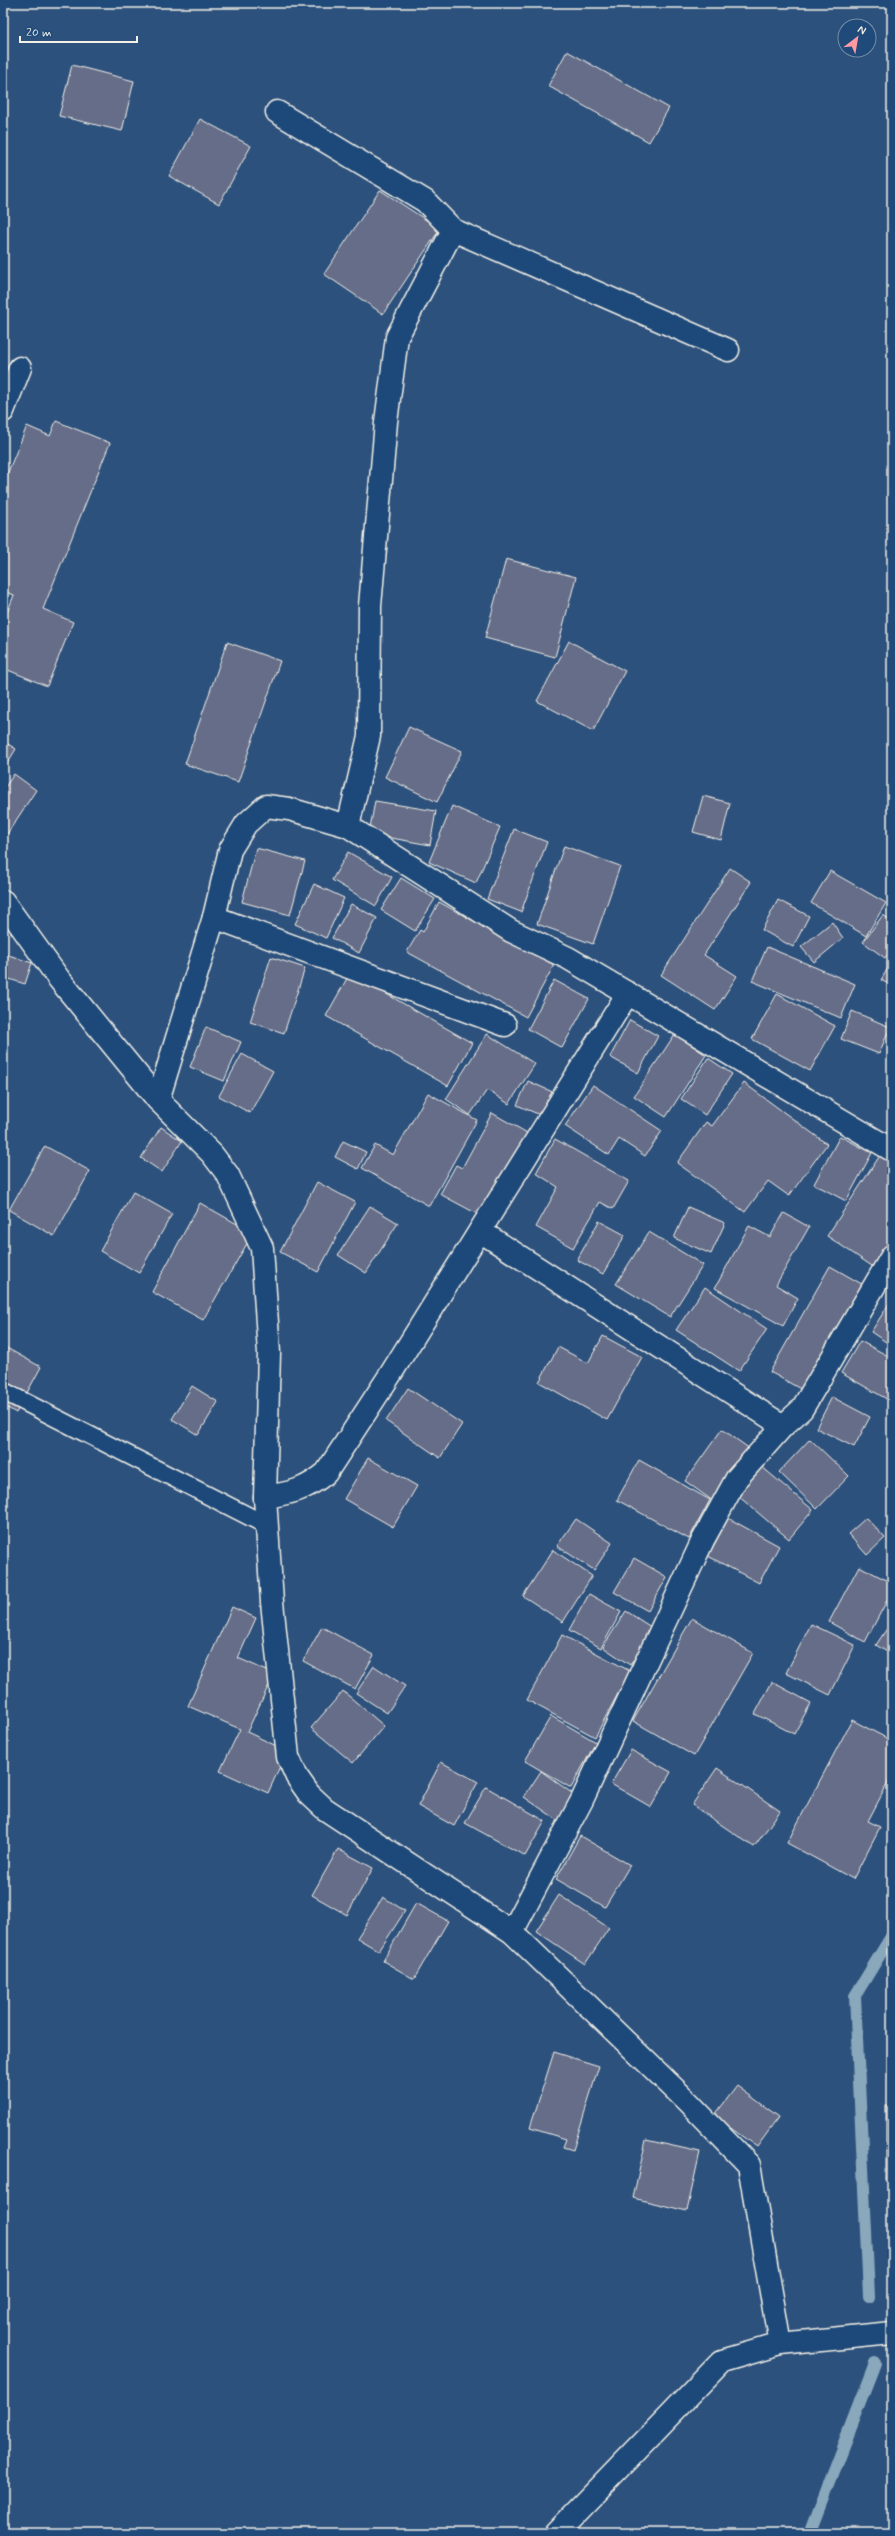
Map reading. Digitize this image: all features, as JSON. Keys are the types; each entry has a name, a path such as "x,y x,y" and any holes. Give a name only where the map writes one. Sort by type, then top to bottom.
{"street":[{"path":"278,112 426,201 453,230 728,350"},
{"path":"348,826 369,736 370,606 386,422 397,337 453,230"},
{"path":"3,411 20,368"},
{"path":"158,1100 214,917 230,850 246,824 266,806 289,809 348,826 511,931 568,958 892,1150"},
{"path":"3,901 59,979 158,1100 212,1154 228,1175 262,1248 269,1353 265,1497 266,1526 272,1602 288,1757 297,1777 309,1794 344,1823 512,1932 688,2102 749,2166 780,2344"},
{"path":"214,917 505,1026"},
{"path":"265,1497 295,1493 314,1483 326,1473 480,1231 628,993"},
{"path":"480,1231 783,1426"},
{"path":"512,1932 582,1800 703,1540 737,1478 783,1426 802,1409 892,1256"},
{"path":"556,2533 722,2361 780,2344 892,2333"}],"lane":[{"path":"3,1391 266,1526"}],"building":[{"path":"567,51 669,108 649,142 548,86"},
{"path":"72,65 134,81 122,131 59,116"},
{"path":"200,119 251,146 219,204 169,176"},
{"path":"380,190 440,229 383,314 324,274"},
{"path":"56,421 110,443 43,609 73,622 47,686 3,668 3,623 14,595 3,591 3,484 27,426 50,436"},
{"path":"506,559 576,577 555,657 485,638"},
{"path":"569,641 625,671 593,731 537,701"},
{"path":"227,642 280,661 238,782 185,764"},
{"path":"409,727 462,751 437,802 385,777"},
{"path":"3,741 16,749 3,770"},
{"path":"14,774 36,790 7,834 3,832 3,790"},
{"path":"703,796 730,803 721,840 693,832"},
{"path":"375,801 436,811 430,845 369,834"},
{"path":"452,806 500,827 476,883 429,862"},
{"path":"514,829 547,842 521,912 487,899"},
{"path":"564,846 620,866 593,944 537,924"},
{"path":"256,848 305,861 290,915 242,902"},
{"path":"348,852 392,877 376,906 332,880"},
{"path":"730,868 751,882 704,955 737,976 715,1010 661,975"},
{"path":"830,871 886,903 866,936 811,903"},
{"path":"401,878 435,899 415,931 381,910"},
{"path":"314,884 344,898 326,938 295,924"},
{"path":"778,900 809,916 793,947 762,930"},
{"path":"439,902 554,965 526,1017 407,952 420,930 423,932"},
{"path":"351,904 377,918 359,953 332,938"},
{"path":"883,915 892,921 892,949 885,958 863,942"},
{"path":"832,922 843,938 814,962 801,947"},
{"path":"767,947 855,984 841,1018 752,981"},
{"path":"3,953 32,963 25,984 3,977"},
{"path":"271,957 305,968 284,1033 250,1022"},
{"path":"892,961 892,986 881,980"},
{"path":"350,973 472,1043 448,1086 326,1016"},
{"path":"554,980 589,999 562,1048 528,1029"},
{"path":"777,994 835,1026 810,1071 752,1039"},
{"path":"852,1011 890,1027 879,1054 841,1039"},
{"path":"630,1020 658,1036 638,1073 610,1057"},
{"path":"206,1027 241,1042 224,1081 190,1067"},
{"path":"487,1034 535,1064 509,1104 487,1090 470,1115 446,1099"},
{"path":"675,1034 706,1055 666,1117 634,1096"},
{"path":"242,1054 273,1071 250,1113 219,1096"},
{"path":"708,1058 732,1074 705,1115 681,1099"},
{"path":"528,1081 557,1094 547,1118 517,1105"},
{"path":"744,1083 827,1144 789,1196 768,1181 745,1212 677,1163 706,1122 712,1126"},
{"path":"593,1085 662,1131 645,1156 619,1139 609,1155 565,1126"},
{"path":"428,1093 477,1120 429,1206 362,1168 375,1145 393,1155"},
{"path":"492,1113 529,1134 483,1217 440,1194 456,1165 462,1168"},
{"path":"161,1127 182,1141 162,1172 141,1158"},
{"path":"840,1136 872,1153 846,1201 814,1184"},
{"path":"555,1139 629,1181 613,1209 600,1202 573,1248 536,1227 558,1187 536,1173"},
{"path":"343,1141 366,1152 358,1169 335,1157"},
{"path":"45,1146 90,1171 54,1236 9,1210"},
{"path":"883,1151 892,1156 892,1242 875,1268 827,1236"},
{"path":"317,1182 355,1202 318,1272 280,1252"},
{"path":"133,1192 172,1214 139,1273 100,1251"},
{"path":"200,1203 253,1233 203,1320 152,1292"},
{"path":"370,1206 398,1223 366,1273 338,1255"},
{"path":"688,1207 725,1223 711,1254 674,1238"},
{"path":"784,1213 809,1227 776,1285 798,1298 783,1326 715,1288 749,1226 770,1237"},
{"path":"599,1221 625,1235 603,1274 577,1260"},
{"path":"649,1232 703,1265 670,1317 616,1284"},
{"path":"830,1266 867,1287 806,1392 770,1372"},
{"path":"705,1287 767,1329 739,1371 676,1330"},
{"path":"892,1299 892,1346 871,1332"},
{"path":"603,1336 642,1357 607,1420 539,1382 558,1347 588,1363"},
{"path":"860,1341 892,1358 892,1402 841,1373"},
{"path":"3,1346 41,1367 16,1413 3,1405"},
{"path":"192,1386 218,1402 198,1435 172,1419"},
{"path":"408,1388 462,1424 440,1458 386,1421"},
{"path":"832,1397 870,1417 854,1447 816,1428"},
{"path":"722,1429 750,1449 713,1501 685,1481"},
{"path":"810,1439 849,1476 817,1509 779,1472"},
{"path":"368,1458 417,1486 393,1527 344,1499"},
{"path":"639,1460 710,1500 689,1539 617,1500"},
{"path":"761,1466 813,1510 789,1539 737,1495"},
{"path":"728,1518 779,1546 759,1583 708,1556"},
{"path":"866,1518 885,1538 867,1555 848,1534"},
{"path":"576,1519 612,1543 594,1570 557,1546"},
{"path":"553,1550 592,1576 563,1622 523,1596"},
{"path":"634,1558 667,1577 648,1611 614,1592"},
{"path":"859,1566 892,1583 892,1591 865,1642 829,1622"},
{"path":"589,1594 621,1612 601,1648 569,1630"},
{"path":"232,1607 256,1618 238,1658 274,1674 247,1732 287,1751 268,1793 220,1771 240,1729 188,1706"},
{"path":"626,1611 654,1629 630,1665 603,1647"},
{"path":"692,1618 753,1653 694,1756 633,1721"},
{"path":"892,1621 892,1655 876,1645"},
{"path":"811,1624 855,1645 830,1695 786,1673"},
{"path":"322,1627 374,1655 355,1689 303,1661"},
{"path":"562,1635 630,1671 595,1737 527,1700"},
{"path":"374,1666 405,1686 387,1713 356,1693"},
{"path":"772,1682 811,1703 794,1734 755,1714"},
{"path":"343,1691 384,1726 353,1763 311,1728"},
{"path":"551,1716 596,1742 571,1788 525,1761"},
{"path":"852,1720 892,1741 892,1775 868,1821 880,1827 853,1879 787,1843"},
{"path":"631,1750 671,1772 651,1807 611,1784"},
{"path":"441,1762 478,1782 454,1826 418,1806"},
{"path":"717,1768 780,1811 754,1847 692,1805"},
{"path":"541,1771 576,1796 559,1821 524,1797"},
{"path":"486,1787 545,1821 525,1856 465,1823"},
{"path":"580,1836 630,1865 605,1907 556,1879"},
{"path":"338,1849 373,1868 347,1915 312,1895"},
{"path":"559,1895 609,1928 585,1964 536,1931"},
{"path":"383,1897 405,1911 379,1951 357,1938"},
{"path":"416,1903 448,1921 414,1979 383,1961"},
{"path":"554,2052 599,2066 573,2150 563,2147 566,2139 530,2128"},
{"path":"737,2086 779,2117 757,2147 714,2116"},
{"path":"886,2106 892,2106 892,2180 886,2180"},
{"path":"646,2140 700,2152 687,2211 633,2198"}],"waterway":[{"path":"869,2296 855,1996 892,1935"},
{"path":"809,2533 875,2363"}]}
